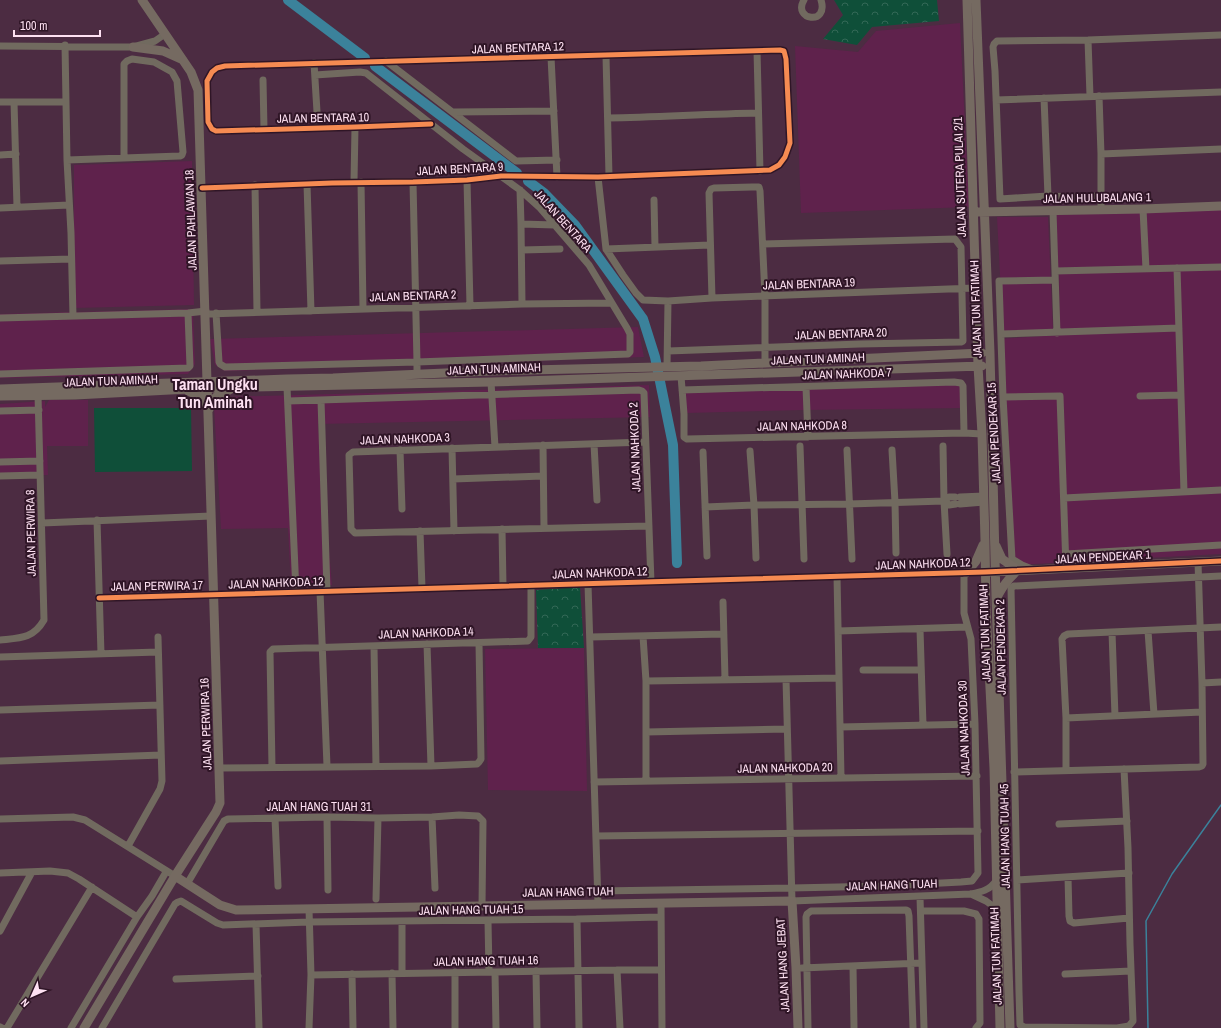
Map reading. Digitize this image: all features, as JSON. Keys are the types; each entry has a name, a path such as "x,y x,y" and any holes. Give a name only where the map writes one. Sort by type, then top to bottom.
{"main road":[{"name":"JALAN PAHLAWAN 18","path":"142,0 184,61 193,76 198,90 208,385"},
{"name":"JALAN SUTERA PULAI 2/1","path":"967,0 977,354"},
{"name":"JALAN TUN FATIMAH","path":"976,0 990,353 992,472 990,572 986,608 1010,1028"},
{"path":"134,47 163,51 184,61"},
{"name":"JALAN HULUBALANG 1","path":"973,212 1221,206"},
{"name":"JALAN TUN AMINAH","path":"0,388 192,382 208,385 288,387 491,382 765,363 990,353"},
{"name":"JALAN TUN FATIMAH","path":"977,354 984,499 990,540"},
{"name":"JALAN TUN AMINAH","path":"667,370 681,376 990,365"},
{"path":"183,390 200,397 209,409 216,397 230,385 213,374 208,366 202,374 192,382"},
{"name":"JALAN TUN AMINAH","path":"230,385 490,371 637,372"},
{"name":"JALAN TUN AMINAH","path":"0,396 75,395 183,390 208,385"},
{"name":"JALAN PERWIRA 16","path":"84,1028 220,803 208,385"},
{"path":"984,499 987,502 990,498 989,476 992,472"},
{"path":"965,573 976,561 990,540 1002,559 1018,570 1002,587 996,599"},
{"name":"JALAN PENDEKAR 1","path":"990,572 1221,561"},
{"name":"JALAN TUN FATIMAH","path":"990,572 996,599 999,829 996,881 1000,1028"},
{"name":"JALAN HANG TUAH","path":"175,876 220,905 236,910 792,901"},
{"name":"JALAN HANG JEBAT","path":"792,901 798,1028"}],"street":[{"path":"804,0 802,6 803,13 812,18 816,17 822,12 823,5 821,0"},
{"path":"0,46 134,47 155,41 165,34"},
{"path":"1101,196 1048,196 1000,199 994,44 997,41 1088,40 1221,35"},
{"path":"1088,40 1090,96"},
{"path":"66,46 67,160 73,316"},
{"name":"JALAN BENTARA 12","path":"216,131 212,129 208,122 207,81 212,72 217,68 225,66 780,50 784,51 786,59 790,143 785,157"},
{"path":"756,51 760,172"},
{"path":"606,56 609,176"},
{"path":"551,57 557,177"},
{"path":"67,160 124,158 180,156 182,155 177,81 172,72 154,62 132,59 124,64 124,158"},
{"path":"386,61 512,159 520,162 557,160"},
{"path":"314,64 318,128"},
{"name":"JALAN BENTARA","path":"315,75 360,72 366,73 431,124 520,190 540,208 589,265 630,334 630,352 627,354 417,362"},
{"path":"263,80 264,129"},
{"path":"996,100 1221,92"},
{"path":"1099,96 1102,154 1101,210"},
{"path":"1044,98 1048,196"},
{"path":"0,102 66,102"},
{"path":"14,102 17,207"},
{"path":"453,112 554,111"},
{"path":"608,118 758,113"},
{"name":"JALAN BENTARA 10","path":"216,131 355,128 431,124"},
{"path":"355,128 363,309"},
{"path":"1102,154 1221,149"},
{"path":"0,155 16,154"},
{"name":"JALAN BENTARA 9","path":"202,188 255,185 467,180 501,176 598,177 760,172 770,170 779,165 785,157"},
{"path":"598,177 606,249 710,245"},
{"path":"467,180 470,306"},
{"path":"413,182 417,374"},
{"path":"308,184 311,311"},
{"path":"255,185 257,312"},
{"path":"712,298 709,193 711,189 714,188 759,187 765,296 765,363"},
{"path":"520,190 522,224 522,304"},
{"path":"654,200 655,247"},
{"path":"0,208 69,205"},
{"path":"1143,209 1146,269"},
{"path":"1053,211 1057,333"},
{"path":"522,224 555,225"},
{"path":"763,244 955,239 961,247 962,290"},
{"path":"522,250 560,249"},
{"name":"JALAN BENTARA 19","path":"606,249 636,293 643,300 668,301 765,296 962,290 975,288"},
{"path":"0,261 71,259"},
{"path":"1055,271 1221,267"},
{"path":"1177,268 1184,492"},
{"name":"JALAN PENDEKAR 15","path":"1034,570 1022,566 1012,559 1003,397 999,281 1055,280"},
{"name":"JALAN BENTARA 20","path":"668,351 961,342 964,339 962,290"},
{"path":"667,370 668,301"},
{"name":"JALAN BENTARA 2","path":"0,318 311,311 522,304 612,303"},
{"path":"0,374 188,368 190,366 188,313"},
{"path":"216,313 219,362 225,367 417,362"},
{"path":"1001,334 1179,328"},
{"name":"JALAN NAHKODA 8","path":"681,376 684,414 683,434 687,439 964,433 982,434"},
{"path":"491,382 495,447"},
{"name":"JALAN NAHKODA 7","path":"682,390 954,382 960,383 964,386 964,433"},
{"path":"806,386 808,437"},
{"path":"288,387 296,592"},
{"name":"JALAN NAHKODA 2","path":"288,401 642,390 644,393 651,582"},
{"name":"JALAN PERWIRA 8","path":"0,640 24,638 36,631 44,620 38,395"},
{"path":"1140,396 1181,395"},
{"path":"1003,397 1060,396 1066,568"},
{"path":"321,400 323,591 322,647 327,766"},
{"path":"0,411 39,410"},
{"name":"JALAN NAHKODA 3","path":"645,442 353,452 349,455 350,529 355,533 649,526"},
{"path":"594,444 597,500"},
{"path":"543,445 544,528"},
{"path":"800,446 804,559"},
{"path":"943,446 947,554"},
{"path":"452,448 454,531"},
{"path":"400,450 402,509"},
{"path":"847,450 852,559"},
{"path":"892,450 896,553"},
{"path":"703,452 707,556"},
{"path":"750,452 756,558"},
{"path":"0,462 40,460"},
{"path":"0,476 40,475"},
{"path":"453,479 544,476"},
{"path":"1064,498 1221,490"},
{"path":"705,507 944,501 949,505 958,500 984,499"},
{"path":"42,522 211,516"},
{"path":"97,520 101,654"},
{"path":"502,529 503,586"},
{"path":"420,532 422,588"},
{"path":"1066,554 1221,545"},
{"path":"1014,772 1202,766 1201,628 1198,562"},
{"name":"JALAN NAHKODA 12","path":"214,595 990,572"},
{"name":"JALAN NAHKODA 30","path":"791,888 884,886 961,882 972,881 978,873 975,724 971,639 964,613 965,573"},
{"path":"837,576 841,777"},
{"name":"JALAN PENDEKAR 2","path":"1014,772 1012,587 1109,580 1221,576"},
{"path":"588,584 598,904"},
{"name":"JALAN NAHKODA 14","path":"272,767 270,652 273,649 528,641 532,637 531,585"},
{"name":"JALAN PERWIRA 17","path":"99,598 214,595"},
{"path":"723,602 725,680"},
{"path":"838,631 967,627"},
{"path":"1066,770 1066,718 1062,646 1062,639 1064,636 1068,634 1221,627"},
{"path":"920,629 923,725"},
{"path":"1148,630 1154,714"},
{"path":"1112,632 1114,716"},
{"path":"590,636 723,634"},
{"path":"643,636 646,680 646,781"},
{"path":"128,846 160,789 162,781 158,638"},
{"path":"220,768 431,766 477,764 481,759 479,643"},
{"path":"427,644 431,766"},
{"path":"374,646 376,766"},
{"path":"0,657 158,652"},
{"path":"863,670 921,670"},
{"path":"646,680 839,678"},
{"path":"786,679 792,901"},
{"path":"1202,683 1221,682"},
{"path":"0,710 160,705"},
{"path":"1066,718 1202,712"},
{"path":"840,727 975,724"},
{"path":"646,732 787,728"},
{"path":"0,761 162,755"},
{"path":"1065,974 1131,971 1129,873 1124,769"},
{"name":"JALAN HANG TUAH 45","path":"1014,772 1020,1025 1024,1027 1117,1028 1129,1026 1133,1021 1131,971"},
{"name":"JALAN NAHKODA 20","path":"594,782 976,776"},
{"name":"JALAN HANG TUAH 31","path":"187,884 224,821 228,819 327,817 378,818 459,815 478,816 484,824 482,906"},
{"path":"0,819 72,817 85,820 128,846 166,872 175,876"},
{"path":"327,817 328,890"},
{"path":"432,817 436,888"},
{"path":"275,818 278,886"},
{"path":"376,899 378,818"},
{"path":"1059,824 1127,821"},
{"path":"999,829 1016,829"},
{"path":"596,836 978,831"},
{"path":"0,873 50,871 68,873 137,917"},
{"path":"0,931 32,872"},
{"path":"70,1028 166,872"},
{"path":"1017,880 1129,873"},
{"path":"1068,878 1070,921 1074,923 1129,918"},
{"name":"JALAN HANG TUAH","path":"792,901 971,894 988,889 996,881"},
{"path":"7,1028 47,959 92,887"},
{"path":"597,891 791,888"},
{"path":"971,894 980,897 997,909"},
{"path":"920,897 924,1028"},
{"name":"JALAN HANG TUAH 15","path":"102,1028 180,901 217,923 223,924 577,920 660,917"},
{"path":"661,903 662,1028"},
{"path":"309,909 311,975 309,1028"},
{"path":"808,1028 807,914 811,912 906,910 908,911 909,916 913,1028"},
{"path":"921,911 964,911 976,914 979,919 980,1023 976,1028"},
{"path":"577,920 579,1028"},
{"path":"488,921 496,1028"},
{"path":"402,922 402,973"},
{"path":"256,924 259,1028"},
{"path":"796,968 922,963"},
{"path":"852,966 854,1028"},
{"path":"618,970 620,1028"},
{"name":"JALAN HANG TUAH 16","path":"311,975 661,970"},
{"path":"536,971 537,1028"},
{"path":"455,972 455,1028"},
{"path":"392,973 393,1028"},
{"path":"352,974 353,1028"},
{"path":"176,979 258,976"},
{"path":"999,993 1019,992"},
{"path":"84,1004 95,1009"}],"shaded area":[{"path":"960,23 969,207 801,213 795,46 858,52 876,31"},
{"path":"192,161 194,305 74,308 74,165"},
{"path":"1221,209 1221,265 1057,268 1055,215"},
{"path":"997,217 1048,217 1053,331 1003,332"},
{"path":"1221,270 1221,554 1015,565 1008,557 998,339 1060,335 1059,273"},
{"path":"193,309 195,364 188,374 0,378 0,314"},
{"path":"638,327 644,357 225,371 215,365 210,339"},
{"path":"954,384 961,387 962,408 686,413 684,392"},
{"path":"649,385 650,417 318,424 332,585 291,586 288,528 221,529 214,407 225,397"},
{"path":"49,400 88,400 88,446 47,446 48,475 0,476 0,404 45,401 45,407"},
{"path":"584,648 587,791 488,790 485,649"}],"green space":[{"path":"834,0 937,0 939,21 872,27 857,45 823,39 843,15"},
{"path":"94,408 191,408 192,471 95,472"},
{"path":"580,587 584,648 538,648 536,590"}],"waterway":[{"path":"288,0 365,58"},
{"path":"375,66 517,173"},
{"path":"528,181 544,193 575,225 643,319 655,357 673,445 677,563"},
{"path":"1148,1028 1146,921 1172,874 1221,805"}],"cycle path":[{"path":"202,188 467,180 501,176 598,177 770,170 779,165 785,157 790,143 786,59 784,51 780,50 225,66 217,68 212,72 207,81 208,122 212,129 216,131 431,124"},
{"path":"99,598 985,572 1221,561"}],"district":[{"name":"Taman Ungku Tun Aminah","path":"215,393"}]}
